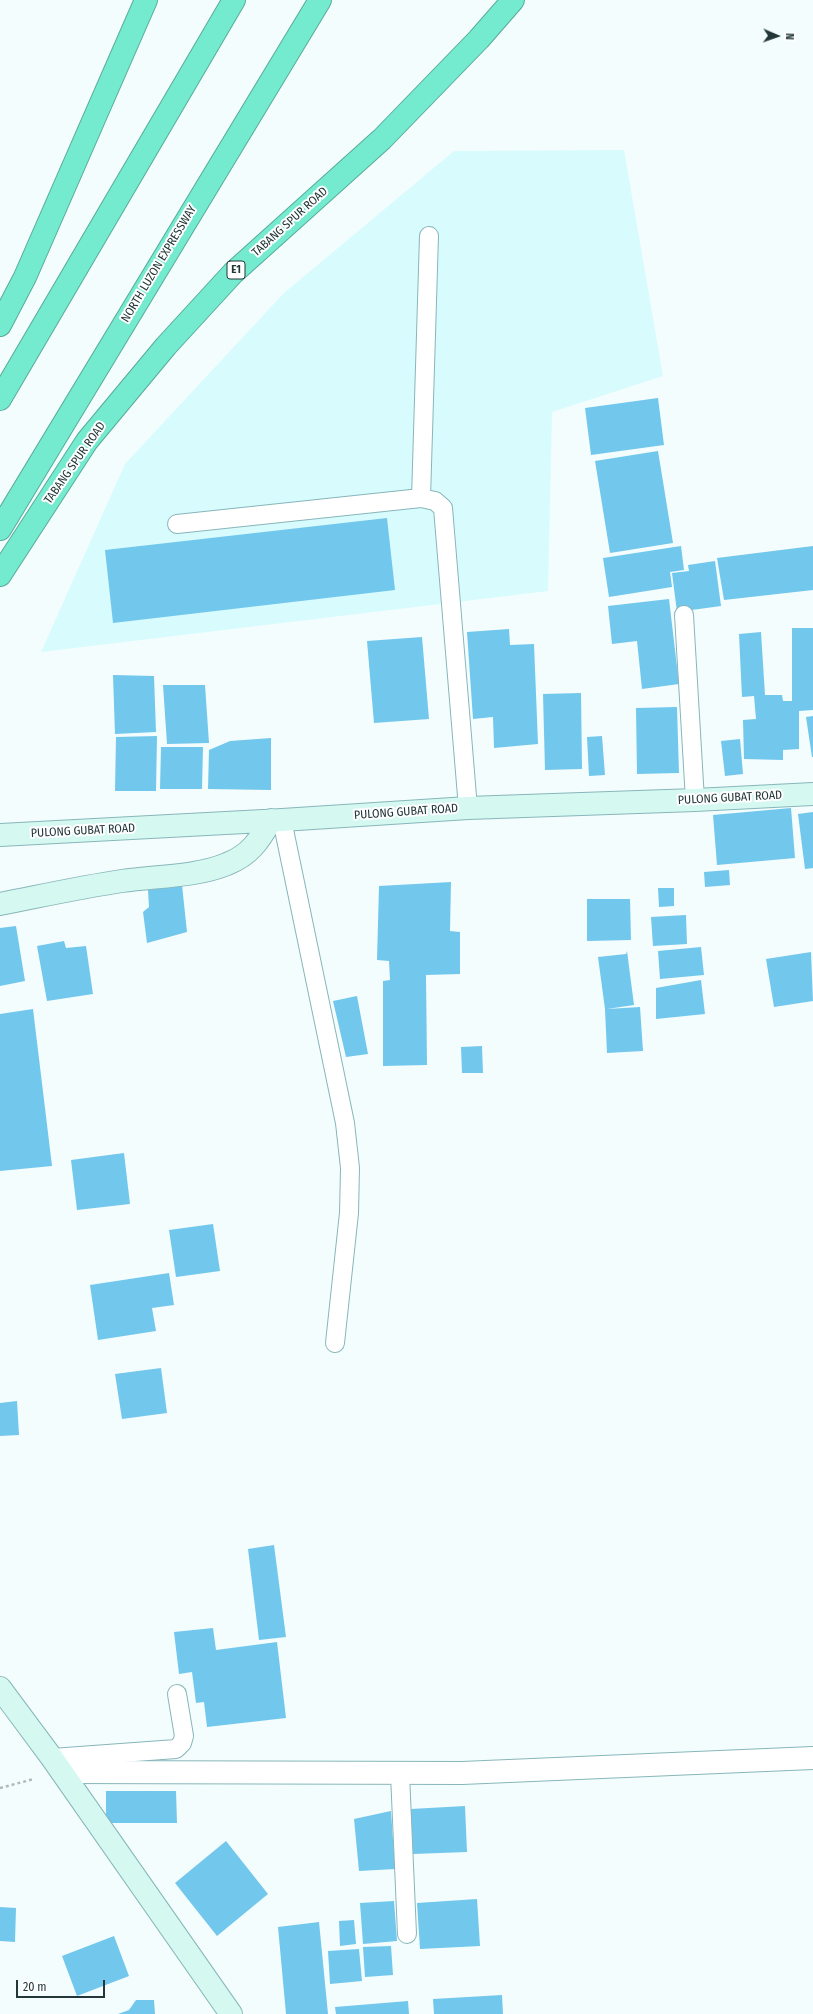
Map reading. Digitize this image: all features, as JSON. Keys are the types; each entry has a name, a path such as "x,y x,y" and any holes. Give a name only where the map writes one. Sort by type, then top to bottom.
{"highway":[{"path":"0,325 25,277 146,0"},
{"path":"0,399 234,0"},
{"name":"NORTH LUZON EXPRESSWAY","path":"0,529 320,0"},
{"name":"TABANG SPUR ROAD","path":"0,575 87,441 166,346 233,273 382,139 479,39 513,0"}],"main road":[{"name":"PULONG GUBAT ROAD","path":"0,835 468,808 695,800 813,794"},
{"path":"0,904 122,881 210,869 227,864 253,848 276,820"},
{"path":"0,1688 57,1765 231,2014"}],"street":[{"path":"57,1765 400,1774 813,1758"}],"lane":[{"path":"421,498 429,236"},
{"path":"177,524 421,498 435,501 443,508 468,808"},
{"path":"684,615 695,800"},
{"path":"276,820 345,1123 350,1168 349,1213 335,1343"},
{"path":"57,1765 176,1748 182,1742 184,1736 177,1694"},
{"path":"400,1774 407,1934"}],"path":[{"path":"0,1788 57,1765"}],"shaded area":[{"path":"624,150 663,376 552,412 548,591 41,652 125,464 284,293 454,151"}],"building":[{"path":"658,398 664,445 591,455 585,408"},
{"path":"658,451 673,543 610,553 595,461"},
{"path":"387,518 395,590 113,623 105,550"},
{"path":"681,546 684,570 670,572 672,587 609,597 603,558"},
{"path":"813,546 813,590 724,600 717,558"},
{"path":"715,561 721,606 677,612 672,573 689,571 688,565"},
{"path":"669,599 679,684 642,689 637,641 612,644 608,606"},
{"path":"792,628 813,628 813,710 799,711 799,749 783,750 783,760 744,759 743,720 756,719 754,696 742,697 739,634 761,632 765,695 782,695 783,701 792,701"},
{"path":"509,629 510,645 534,644 538,744 494,748 493,717 473,719 467,632"},
{"path":"422,637 429,719 374,723 367,641"},
{"path":"113,675 154,676 156,732 115,734"},
{"path":"163,685 205,685 209,743 167,744"},
{"path":"581,693 582,769 545,770 543,694"},
{"path":"677,707 679,773 637,774 636,708"},
{"path":"813,716 813,757 812,757 806,717"},
{"path":"157,736 156,791 115,791 116,737"},
{"path":"602,736 605,775 589,776 587,737"},
{"path":"271,738 271,790 208,789 209,750 230,741"},
{"path":"740,739 743,774 725,776 721,741"},
{"path":"161,747 203,747 202,789 160,789"},
{"path":"791,808 795,858 717,865 713,815"},
{"path":"813,812 813,868 805,869 798,814"},
{"path":"729,870 730,885 705,887 704,872"},
{"path":"451,882 450,931 460,932 460,974 426,975 427,1065 383,1066 383,981 390,980 389,961 377,960 379,886"},
{"path":"182,885 187,932 147,943 143,912 149,907 148,890"},
{"path":"658,888 674,888 674,906 659,907"},
{"path":"587,899 630,899 631,940 587,941"},
{"path":"686,915 687,944 653,946 651,917"},
{"path":"16,926 25,981 0,986 0,928"},
{"path":"64,941 66,948 86,946 93,994 47,1001 37,946"},
{"path":"701,947 704,975 660,979 658,951"},
{"path":"627,951 634,1005 607,1009 640,1007 643,1051 607,1053 605,1009 598,957 626,954"},
{"path":"811,952 813,1001 774,1007 766,959"},
{"path":"701,980 705,1014 656,1019 656,988"},
{"path":"357,996 368,1054 346,1057 333,1001"},
{"path":"33,1009 52,1166 0,1171 0,1014"},
{"path":"482,1046 483,1073 462,1073 461,1047"},
{"path":"124,1153 130,1204 77,1210 71,1160"},
{"path":"213,1224 220,1271 176,1277 169,1230"},
{"path":"169,1273 174,1305 152,1308 156,1331 98,1340 90,1285"},
{"path":"161,1368 167,1413 122,1419 115,1374"},
{"path":"17,1401 19,1435 0,1436 0,1403"},
{"path":"274,1545 286,1637 259,1640 248,1549"},
{"path":"213,1628 216,1650 277,1642 286,1718 207,1727 204,1702 196,1703 192,1672 179,1674 174,1632"},
{"path":"106,1791 176,1791 177,1823 106,1823"},
{"path":"465,1806 467,1852 413,1854 411,1809"},
{"path":"391,1811 395,1869 359,1871 354,1819"},
{"path":"226,1841 268,1894 217,1936 175,1883"},
{"path":"477,1899 480,1946 420,1949 417,1903"},
{"path":"394,1901 397,1941 363,1944 360,1903"},
{"path":"0,1907 16,1908 15,1942 0,1941"},
{"path":"354,1920 356,1944 340,1946 339,1921"},
{"path":"319,1922 328,2014 286,2014 278,1927"},
{"path":"114,1936 129,1976 77,1996 62,1956"},
{"path":"391,1946 393,1975 365,1977 363,1947"},
{"path":"359,1949 362,1981 330,1984 328,1951"},
{"path":"502,1995 503,2014 434,2014 433,1999"},
{"path":"136,2000 154,2000 155,2014 118,2014 129,2010"},
{"path":"408,2001 409,2014 336,2014 335,2007"}]}
